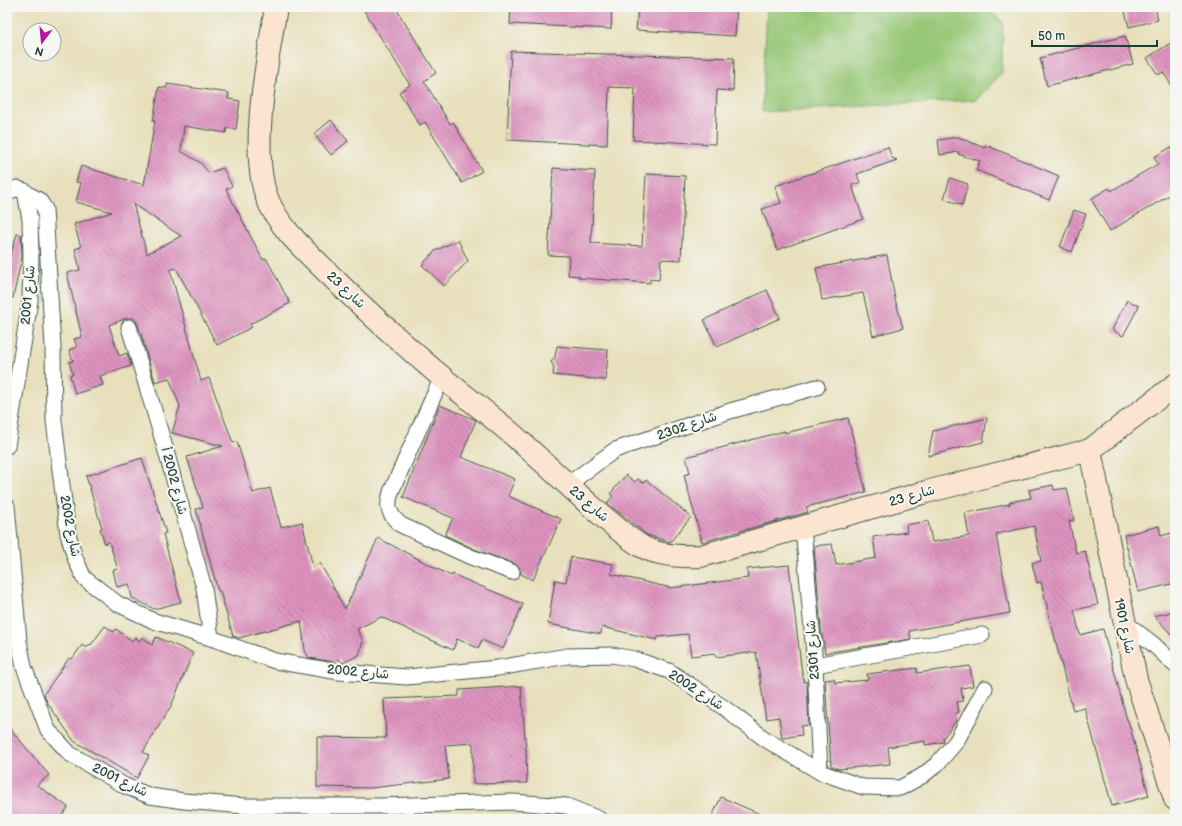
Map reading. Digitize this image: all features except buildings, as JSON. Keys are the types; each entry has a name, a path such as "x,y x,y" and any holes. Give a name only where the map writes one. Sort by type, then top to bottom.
{"street":[{"name":"شارع 23","path":"276,7 261,120 262,177 267,197 275,215 295,240 342,287 442,377 521,442 567,485 624,534 643,547 663,554 682,557 701,556 926,492 1090,450 1175,384"},
{"path":"7,193 17,188 25,191"},
{"name":"شارع 2001","path":"7,446 30,301 30,220 25,191"},
{"name":"شارع 2002","path":"25,191 39,200 45,209 53,347 54,421 68,534 79,568 84,578 118,604 154,620 211,638 275,661 339,672 407,677 498,668 567,656 612,655 634,659 669,671 723,707 765,739 820,772 863,787 883,789 900,788 910,783 937,764 956,742 985,688"},
{"name":"شارع 2002 أ","path":"129,327 164,444 204,588 211,638"},
{"path":"442,377 391,492 388,500 389,511 392,518 401,525 471,557 512,572"},
{"name":"شارع 2302","path":"567,485 615,450 730,411 817,387"},
{"name":"شارع 1901","path":"1090,450 1136,680 1175,799"},
{"name":"شارع 2001","path":"7,506 19,641 24,667 48,730 70,754 112,779 150,796 230,805 378,806 513,802 567,806 599,819"},
{"name":"شارع 2301","path":"803,527 815,665 820,772"},
{"path":"1123,621 1154,644 1175,665"},
{"path":"815,665 982,635"}],"green space":[{"path":"767,7 985,7 1003,22 1002,73 976,100 762,112"}]}
